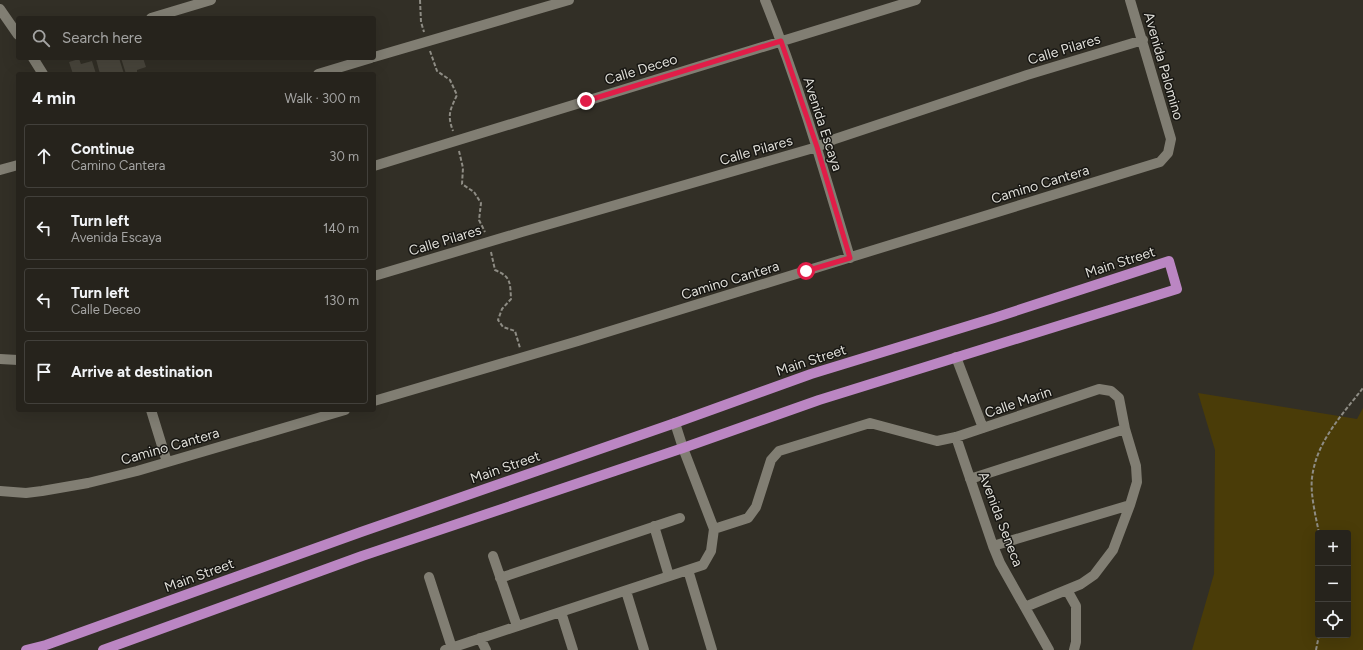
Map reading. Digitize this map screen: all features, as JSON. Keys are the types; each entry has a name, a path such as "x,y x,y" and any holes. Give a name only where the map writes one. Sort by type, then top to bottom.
{"main road":[{"name":"Main Street","path":"26,650 46,645 361,532 811,374 994,318 1169,261 1177,289 819,400 683,448 362,556 103,650"}],"street":[{"path":"158,16 211,0"},
{"path":"376,56 569,0"},
{"name":"Avenida Escaya","path":"765,0 781,41 817,147 850,258"},
{"name":"Calle Deceo","path":"376,165 916,0"},
{"name":"Avenida Palomino","path":"1130,0 1171,139"},
{"path":"0,8 16,32"},
{"name":"Calle Pilares","path":"376,275 489,241 817,147 835,139 1027,75 1142,40"},
{"path":"34,60 43,72"},
{"path":"325,72 364,60"},
{"name":"Camino Cantera","path":"376,400 524,358 1160,162 1168,153 1171,139"},
{"path":"0,170 16,166"},
{"path":"956,357 983,428"},
{"path":"0,359 16,360"},
{"name":"Calle Marin","path":"714,529 748,518 756,507 771,460 779,451 870,423 937,441 956,437 1099,389 1111,391 1119,398 1125,429 1136,466 1137,482 1113,550 1094,575 1081,584 1025,607"},
{"path":"152,412 167,462"},
{"name":"Camino Cantera","path":"0,491 26,492 67,488 108,479 338,412"},
{"path":"429,577 449,649 703,565 711,551 714,529 675,423"},
{"path":"970,479 1125,429"},
{"name":"Avenida Seneca","path":"956,437 1000,563 1049,650"},
{"path":"993,546 1130,505"},
{"path":"500,578 680,518"},
{"path":"654,526 669,576"},
{"path":"493,556 516,626"},
{"path":"688,570 712,650"},
{"path":"1067,590 1076,606 1076,642 1074,650"},
{"path":"626,591 644,650"},
{"path":"561,612 573,650"},
{"path":"480,638 486,650"}],"path":[{"path":"420,0 421,22 437,71 450,80 457,95 449,112 450,122 463,168 462,184 474,192 481,203 480,220 489,241 495,270 505,274 510,281 511,299 502,309 498,320 503,327 515,331 524,358"},
{"path":"1318,530 1315,513 1312,479 1318,453 1333,425 1363,388"},
{"path":"1316,650 1318,638"}],"shaded area":[{"path":"1198,393 1357,419 1363,408 1363,650 1192,650 1214,574 1215,450"}],"building":[{"path":"79,60 81,64 92,61 95,72 72,72 69,62"},
{"path":"96,60 120,60 123,72 99,72"},
{"path":"122,60 144,60 146,67 137,70 137,72 125,72"}],"route":[{"path":"586,101 781,41 817,147 850,258 806,271"}]}
